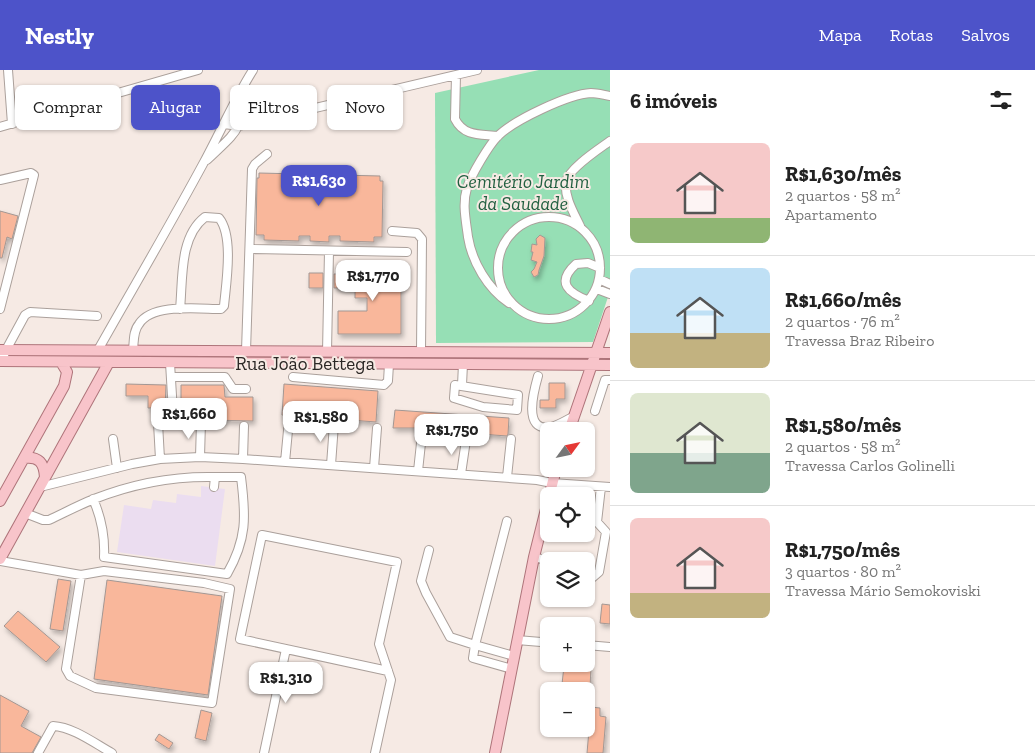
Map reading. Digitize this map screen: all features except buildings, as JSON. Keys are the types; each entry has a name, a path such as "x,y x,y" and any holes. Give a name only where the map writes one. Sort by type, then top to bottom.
{"main road":[{"path":"572,422 610,312"},
{"name":"Rua João Bettega","path":"3,350 610,353"},
{"path":"133,350 133,362"},
{"path":"344,352 344,364"},
{"path":"358,352 358,364"},
{"name":"Rua João Bettega","path":"1,361 610,365"},
{"path":"0,501 3,490 24,458 64,386 67,372 61,362"},
{"path":"0,560 109,362"},
{"path":"24,458 39,460 44,468 46,477"},
{"path":"495,753 534,557 553,478"}],"street":[{"path":"8,70 12,124"},
{"path":"0,127 198,70"},
{"path":"98,350 202,165 224,124 233,102 253,70"},
{"path":"317,106 446,74 456,75 477,70"},
{"path":"456,75 455,119 458,125 468,133 498,136"},
{"path":"515,307 506,296 500,283 498,269 499,255 504,242 513,231 524,223 537,218 551,216 565,219 580,226 596,246 600,260 597,289 580,310 554,320 540,319 527,315 515,307 499,296 474,260 469,242 464,208 467,188 479,163 498,136 546,107 568,98 591,93 610,96"},
{"path":"224,124 230,125"},
{"path":"202,165 228,142 236,130"},
{"path":"580,226 569,202 566,182 569,174 610,141"},
{"path":"246,351 252,169 267,154"},
{"path":"0,180 31,173 34,175 0,309"},
{"path":"133,350 136,330 143,319 155,312 180,309 221,309 224,306 228,250 226,233 219,218 205,217 193,229 185,248 180,309"},
{"path":"392,231 417,233 422,239 421,352"},
{"path":"250,249 407,252"},
{"path":"327,352 329,251"},
{"path":"589,301 576,297 568,290 565,284 567,275 576,264 588,263 600,268"},
{"path":"599,279 610,284"},
{"path":"597,289 610,294"},
{"path":"1,361 3,350 25,315 30,312 97,316"},
{"path":"170,362 174,413 196,414"},
{"path":"293,377 384,385 388,381 388,364"},
{"path":"462,385 463,364"},
{"path":"171,376 225,377 232,389 246,389"},
{"path":"538,376 531,413 534,420 539,425 552,427 574,418"},
{"path":"595,411 605,380 610,380"},
{"path":"455,385 462,385 518,395 517,410 483,407 454,398 455,385"},
{"path":"285,462 289,420"},
{"path":"200,457 201,422"},
{"path":"158,423 160,459"},
{"path":"330,465 334,424"},
{"path":"243,459 244,426"},
{"path":"374,468 378,428"},
{"path":"418,471 422,434"},
{"path":"113,439 117,468"},
{"path":"507,478 511,439"},
{"path":"462,474 466,440"},
{"path":"40,486 160,459 200,457 462,474 610,488"},
{"path":"214,487 215,477"},
{"path":"25,513 43,520 49,520 93,499 148,483 187,478 241,478 245,510 237,557 227,574 104,557 105,538 103,526 93,499"},
{"path":"595,575 599,572 606,532 597,522 601,487"},
{"path":"507,521 474,645 473,658 512,668"},
{"path":"375,753 391,680 388,671 379,644 398,562 262,535 240,639 388,671"},
{"path":"429,550 421,580 450,637 514,656"},
{"path":"534,557 540,559"},
{"path":"0,560 81,575 104,571 230,589 212,703 96,688 70,676 66,669 81,575"},
{"path":"517,640 540,640"},
{"path":"595,645 610,646"},
{"path":"264,753 286,649"},
{"path":"38,753 53,726 60,726 74,732 112,753"}],"shaded area":[{"path":"201,486 225,489 215,566 117,552 124,505 151,509 153,500 176,503 177,494 201,497"}],"green space":[{"name":"Cemitério Jardim da Saudade","path":"539,70 610,70 610,291 593,342 436,343 435,93"}]}
